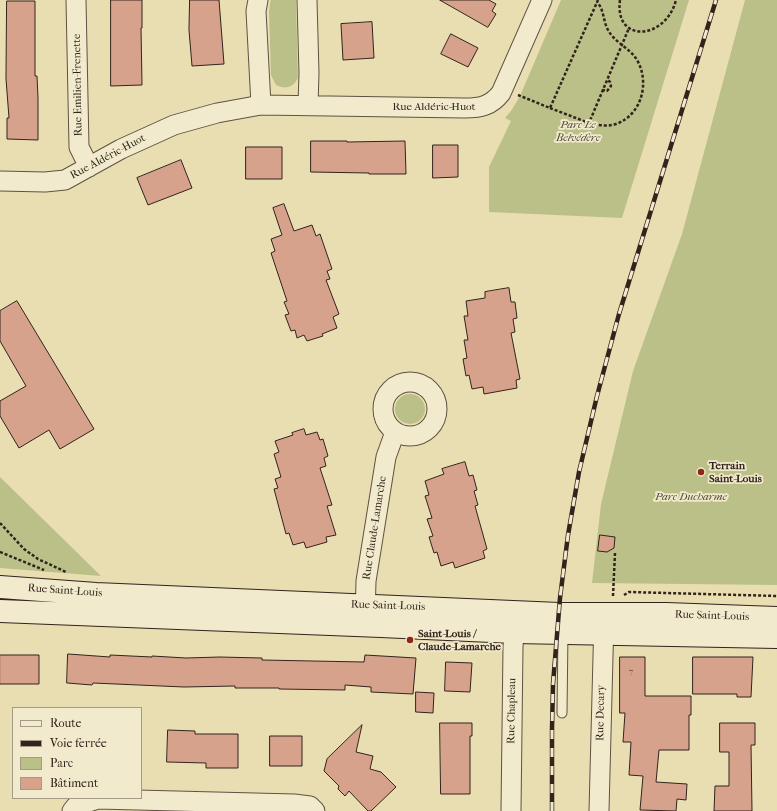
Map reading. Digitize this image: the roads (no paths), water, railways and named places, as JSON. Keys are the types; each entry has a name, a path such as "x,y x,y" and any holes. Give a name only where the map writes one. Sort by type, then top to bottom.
{"street":[{"name":"Rue Emilien-Frenette","path":"76,0 79,147 83,158 89,167"},
{"path":"258,0 256,11 261,105"},
{"path":"308,0 308,105"},
{"name":"Rue Aldéric-Huot","path":"0,181 56,182 70,178 120,149 174,125 217,113 261,105 483,107 498,97 504,89 542,0"},
{"name":"Rue Claude-Lamarche","path":"365,615 368,568 386,457 395,432"},
{"name":"Rue Saint-Louis","path":"0,587 365,615 515,622 666,614 777,618"},
{"name":"Rue Saint-Louis","path":"0,611 365,615"},
{"name":"Rue Saint-Louis","path":"515,622 563,634 606,616 777,637"},
{"name":"Rue Decary","path":"599,811 606,616"},
{"name":"Rue Chapleau","path":"511,811 515,622"},
{"path":"72,811 76,806 98,799 294,804 310,806 316,811"}],"lane":[{"path":"562,713 563,634"}],"railway":[{"path":"552,811 553,684 560,598 568,535 579,472 597,396 619,314 716,0"}],"place":[{"name":"Terrain Saint-Louis","path":"701,472"},
{"name":"Saint-Louis / Claude-Lamarche","path":"410,640"}],"park label":[{"name":"Parc Le Belvédère","path":"578,131"},
{"name":"Parc Ducharme","path":"691,497"}]}
